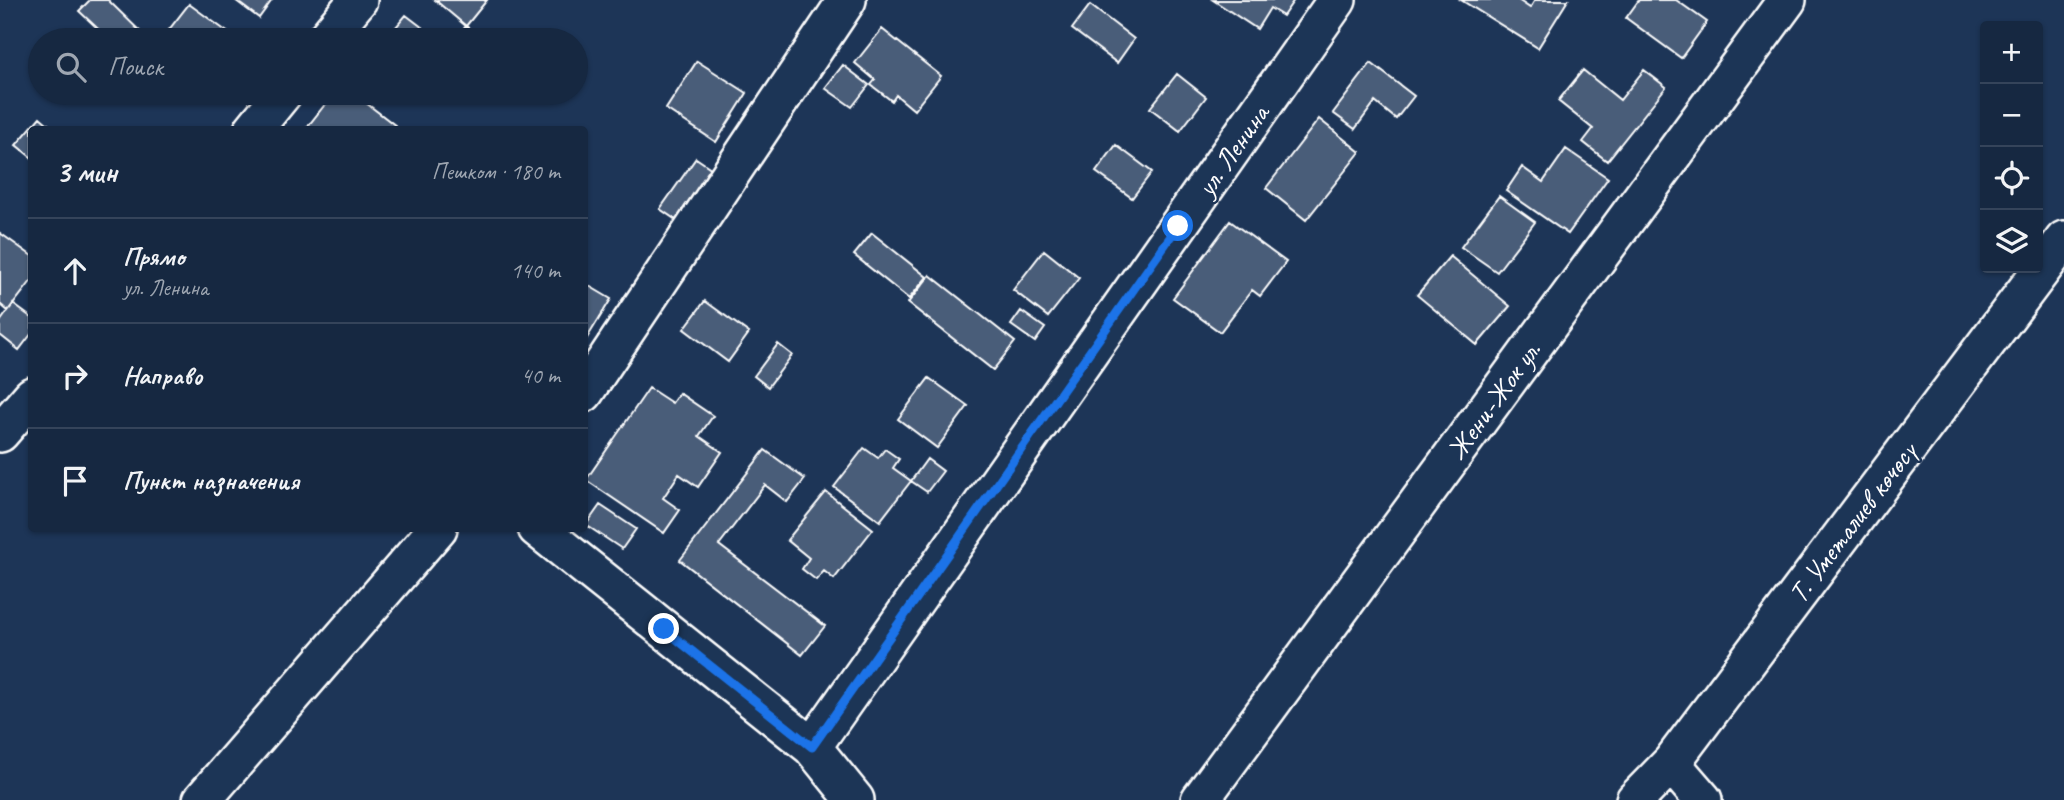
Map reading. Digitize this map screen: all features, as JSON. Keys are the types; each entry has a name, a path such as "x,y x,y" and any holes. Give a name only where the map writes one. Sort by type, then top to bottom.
{"street":[{"path":"335,28 358,0"},
{"path":"588,387 847,0"},
{"name":"ул. Ленина","path":"812,747 1337,0"},
{"name":"Жени-Жок ул.","path":"1200,800 1787,0"},
{"path":"256,126 273,105"},
{"name":"Т. Уметалиев көчөсү","path":"1636,800 1671,763 2064,240"},
{"path":"202,800 435,532"},
{"path":"542,532 812,747 855,800"},
{"path":"1671,763 1703,800"}],"building":[{"path":"90,0 108,0 137,28 97,28 79,11"},
{"path":"235,0 272,0 259,18"},
{"path":"435,0 487,0 466,26"},
{"path":"1213,0 1294,0 1283,16 1270,8 1257,29"},
{"path":"1461,0 1518,0 1530,8 1535,0 1568,0 1538,48"},
{"path":"1639,0 1676,0 1707,22 1681,58 1626,18"},
{"path":"189,4 222,28 170,28"},
{"path":"1090,5 1134,39 1117,63 1072,29"},
{"path":"406,15 423,28 395,28"},
{"path":"882,29 941,76 914,110 896,95 892,101 871,85 875,80 855,63"},
{"path":"697,61 747,93 716,142 666,109"},
{"path":"1371,63 1414,96 1396,119 1375,102 1355,129 1333,113"},
{"path":"843,65 869,85 852,107 825,88"},
{"path":"1583,70 1620,100 1644,70 1666,87 1607,161 1583,142 1593,129 1558,101"},
{"path":"1177,74 1206,97 1180,131 1150,108"},
{"path":"325,105 369,105 396,126 308,126"},
{"path":"40,117 50,126 32,126"},
{"path":"1319,119 1360,152 1306,220 1266,188"},
{"path":"28,131 28,155 16,145"},
{"path":"1116,145 1152,172 1132,198 1096,172"},
{"path":"1566,149 1608,178 1568,234 1506,191 1522,167 1543,182"},
{"path":"696,158 718,173 682,224 660,209"},
{"path":"1499,196 1535,222 1497,272 1461,247"},
{"path":"1230,221 1286,262 1260,296 1252,290 1220,332 1173,298"},
{"path":"0,233 28,253 28,285 8,311 0,304"},
{"path":"872,233 927,277 909,299 854,255"},
{"path":"1044,250 1079,278 1048,317 1013,290"},
{"path":"1450,256 1510,306 1477,345 1417,295"},
{"path":"930,275 1015,342 993,370 908,303"},
{"path":"588,285 611,299 588,336"},
{"path":"705,301 749,333 728,362 684,329"},
{"path":"13,304 28,315 28,338 19,350 0,335 0,322"},
{"path":"1021,311 1045,328 1035,342 1011,325"},
{"path":"778,344 792,355 768,387 754,376"},
{"path":"929,378 968,406 937,448 898,419"},
{"path":"649,388 672,403 679,393 713,416 699,436 722,452 698,487 679,474 663,498 680,510 664,533 588,481 588,477"},
{"path":"864,448 878,458 885,449 899,459 893,468 911,481 880,521 834,487"},
{"path":"765,450 805,479 787,502 765,485 719,545 825,626 802,655 680,560"},
{"path":"927,459 943,471 927,492 911,481"},
{"path":"826,492 873,529 834,579 824,571 816,580 802,569 809,558 787,540"},
{"path":"600,505 636,529 622,549 588,526"}],"route":[{"path":"664,629 812,747 1178,226"}]}
